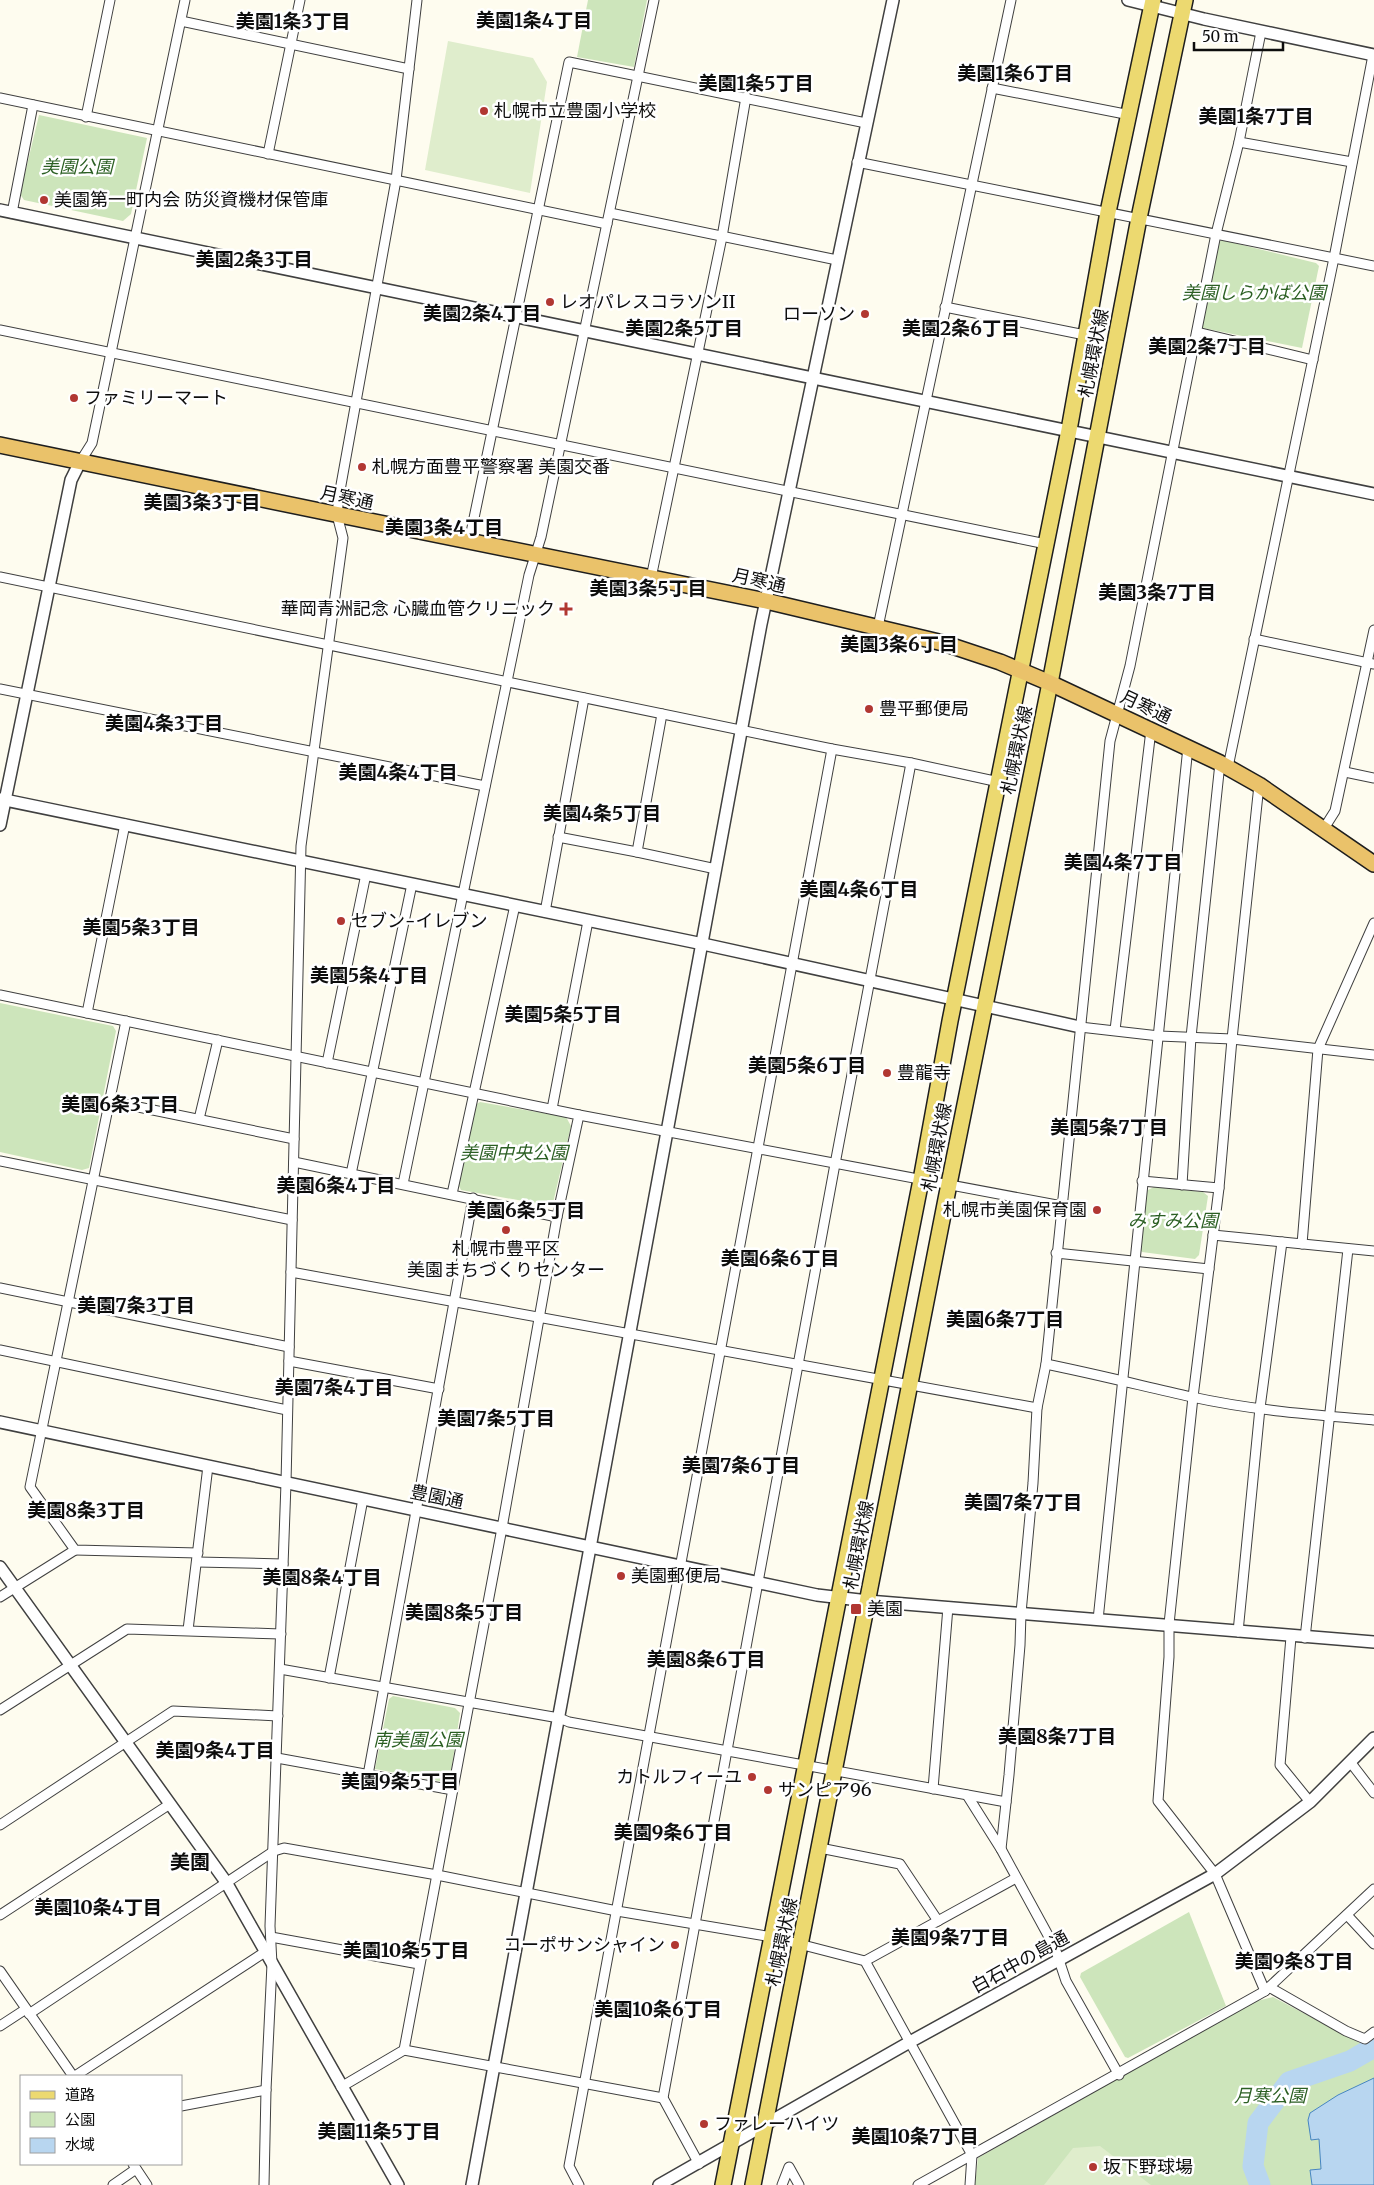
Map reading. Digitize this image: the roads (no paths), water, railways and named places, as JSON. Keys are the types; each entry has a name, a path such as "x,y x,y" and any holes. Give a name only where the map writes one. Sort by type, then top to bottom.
{"highway":[{"name":"月寒通","path":"0,445 469,542 766,600 943,643 1050,683 1224,765 1259,785 1374,864"}],"main road":[{"name":"札幌環状線","path":"723,2185 955,999 1069,430 1108,212 1130,115 1152,3"},
{"name":"札幌環状線","path":"753,2185 949,1184 1050,683 1139,218 1183,7"}],"street":[{"path":"86,117 110,0"},
{"path":"0,825 3,800 71,480 92,443 185,0"},
{"path":"268,154 300,0"},
{"path":"264,2185 282,1634 303,824 342,538 338,515 396,180 417,0"},
{"path":"403,1184 529,575 536,554 585,330 654,0"},
{"path":"472,2185 766,600 857,162 893,0"},
{"path":"878,626 1010,0"},
{"path":"1128,0 1183,7 1261,32 1373,55 1313,360 1254,639 1224,765 1191,1037 1182,1185"},
{"path":"181,21 409,69"},
{"path":"1001,1849 1020,1645 1020,1613 1033,1483 1037,1408 1046,1364 1110,741 1130,666 1216,234 1239,142 1261,32"},
{"path":"469,542 569,62 866,123"},
{"path":"992,88 1130,115"},
{"path":"651,578 722,237 746,97"},
{"path":"0,98 607,224"},
{"path":"12,213 33,105"},
{"path":"1239,142 1352,162"},
{"path":"857,162 1374,266"},
{"path":"0,210 1374,494"},
{"path":"610,213 837,260"},
{"path":"945,307 1085,335"},
{"path":"0,330 1046,544"},
{"path":"1197,332 1313,360"},
{"path":"0,577 328,646 999,782"},
{"path":"1323,830 1335,811 1345,772 1371,663 1374,630"},
{"path":"1254,639 1371,663"},
{"path":"0,688 485,786"},
{"path":"545,912 584,698"},
{"path":"637,852 662,714"},
{"path":"1115,1030 1151,730"},
{"path":"1098,1620 1188,747"},
{"path":"579,2185 569,2166 586,2084 832,749"},
{"path":"699,2164 662,2098 911,763"},
{"path":"1345,772 1374,778"},
{"path":"1259,785 1232,1040 1219,1188 1193,1397 1169,1624 1169,1657 1158,1801 1215,1874 1267,1989 1346,2031 1365,2039 1374,2032"},
{"path":"3,800 703,944 1080,1027 1374,1055"},
{"path":"87,1014 125,824"},
{"path":"558,837 716,869"},
{"path":"326,1062 366,874"},
{"path":"351,1174 412,884"},
{"path":"452,1194 515,905"},
{"path":"552,1109 588,921"},
{"path":"1302,1244 1318,1049 1374,923"},
{"path":"0,995 667,1133 1062,1206"},
{"path":"75,1550 30,1487 126,1021"},
{"path":"199,1119 218,1040"},
{"path":"109,1101 294,1139"},
{"path":"404,2050 502,1528 557,1217 579,1115"},
{"path":"0,1161 292,1220"},
{"path":"294,1162 557,1217"},
{"path":"1142,1181 1219,1188"},
{"path":"368,1775 472,1198"},
{"path":"1213,1235 1374,1251"},
{"path":"1238,1632 1260,1408 1282,1242"},
{"path":"1304,1638 1348,1249"},
{"path":"1056,1253 1209,1269"},
{"path":"291,1272 1037,1408"},
{"path":"0,1288 289,1347"},
{"path":"0,1350 287,1410"},
{"path":"288,1361 439,1389"},
{"path":"1046,1364 1193,1397 1260,1408 1374,1420"},
{"name":"豊園通","path":"0,1422 416,1511 839,1598 1098,1620 1169,1624 1291,1637 1374,1642"},
{"path":"188,1630 208,1466"},
{"path":"329,1678 364,1499"},
{"path":"0,1597 75,1550 283,1564"},
{"path":"0,1567 226,1882 398,2185"},
{"path":"933,1789 948,1607"},
{"path":"0,1710 126,1630 188,1630 282,1634"},
{"path":"1291,1637 1280,1765 1310,1802"},
{"path":"280,1670 559,1718 569,1722 806,1764 835,1772 1006,1802"},
{"path":"0,1825 173,1711 278,1716"},
{"name":"白石中の島通","path":"659,2185 699,2164 908,2043 1215,1874 1310,1802 1374,1738"},
{"path":"277,1758 453,1790"},
{"path":"1351,1763 1374,1794"},
{"path":"967,1795 1001,1849 1055,1948 1066,1982 1118,2074"},
{"path":"0,1915 170,1804"},
{"path":"0,2026 28,2011 274,1851 284,1848 437,1875 617,1911 772,1937 865,1961 1016,1878"},
{"path":"820,1848 900,1864 938,1921"},
{"path":"918,2185 1267,1989 1374,1890"},
{"path":"1347,1915 1374,1944"},
{"path":"271,1937 419,1964"},
{"path":"76,2075 265,1952"},
{"path":"865,1961 908,2043 972,2155 970,2185"},
{"path":"0,1971 73,2075"},
{"path":"341,2087 404,2050 662,2098"},
{"path":"182,2106 266,2090"},
{"path":"113,2185 134,2166 147,2185"},
{"path":"782,2185 789,2166 799,2185"}],"water":[{"path":"1374,2078 1374,2185 1312,2185 1310,2170 1321,2169 1319,2139 1311,2140 1308,2120 1310,2113 1338,2095"}],"waterway":[{"path":"1260,2185 1253,2166 1258,2123 1289,2082 1350,2061 1374,2047"}],"place":[{"name":"札幌市立豊園小学校","path":"484,111"},
{"name":"美園第一町内会 防災資機材保管庫","path":"44,200"},
{"name":"レオパレスコラソンII","path":"550,302"},
{"name":"ローソン","path":"865,314"},
{"name":"ファミリーマート","path":"74,398"},
{"name":"札幌方面豊平警察署 美園交番","path":"362,467"},
{"name":"華岡青洲記念 心臓血管クリニック","path":"566,609"},
{"name":"豊平郵便局","path":"869,709"},
{"name":"セブン-イレブン","path":"341,921"},
{"name":"豊龍寺","path":"887,1073"},
{"name":"札幌市美園保育園","path":"1097,1210"},
{"name":"札幌市豊平区 美園まちづくりセンター","path":"506,1230"},
{"name":"美園郵便局","path":"621,1576"},
{"name":"美園","path":"856,1609"},
{"name":"カトルフィーユ","path":"752,1777"},
{"name":"サンピア96","path":"768,1790"},
{"name":"コーポサンシャイン","path":"675,1945"},
{"name":"ファレーハイツ","path":"704,2124"},
{"name":"坂下野球場","path":"1093,2167"}],"district":[{"name":"美園1条4丁目","path":"534,20"},
{"name":"美園1条3丁目","path":"293,21"},
{"name":"美園1条6丁目","path":"1015,73"},
{"name":"美園1条5丁目","path":"756,83"},
{"name":"美園1条7丁目","path":"1256,116"},
{"name":"美園2条3丁目","path":"254,259"},
{"name":"美園2条4丁目","path":"482,313"},
{"name":"美園2条5丁目","path":"684,328"},
{"name":"美園2条6丁目","path":"961,328"},
{"name":"美園2条7丁目","path":"1207,346"},
{"name":"美園3条3丁目","path":"202,502"},
{"name":"美園3条4丁目","path":"444,527"},
{"name":"美園3条5丁目","path":"648,588"},
{"name":"美園3条7丁目","path":"1157,592"},
{"name":"美園3条6丁目","path":"899,644"},
{"name":"美園4条3丁目","path":"164,723"},
{"name":"美園4条4丁目","path":"398,772"},
{"name":"美園4条5丁目","path":"602,813"},
{"name":"美園4条7丁目","path":"1123,862"},
{"name":"美園4条6丁目","path":"859,889"},
{"name":"美園5条3丁目","path":"141,927"},
{"name":"美園5条4丁目","path":"369,975"},
{"name":"美園5条5丁目","path":"563,1014"},
{"name":"美園5条6丁目","path":"807,1065"},
{"name":"美園6条3丁目","path":"120,1104"},
{"name":"美園5条7丁目","path":"1109,1127"},
{"name":"美園6条4丁目","path":"336,1185"},
{"name":"美園6条5丁目","path":"526,1210"},
{"name":"美園6条6丁目","path":"780,1258"},
{"name":"美園7条3丁目","path":"136,1305"},
{"name":"美園6条7丁目","path":"1005,1319"},
{"name":"美園7条4丁目","path":"334,1387"},
{"name":"美園7条5丁目","path":"496,1418"},
{"name":"美園7条6丁目","path":"741,1465"},
{"name":"美園7条7丁目","path":"1023,1502"},
{"name":"美園8条3丁目","path":"86,1510"},
{"name":"美園8条4丁目","path":"322,1577"},
{"name":"美園8条5丁目","path":"464,1612"},
{"name":"美園8条6丁目","path":"706,1659"},
{"name":"美園8条7丁目","path":"1057,1736"},
{"name":"美園9条4丁目","path":"215,1750"},
{"name":"美園9条5丁目","path":"400,1781"},
{"name":"美園9条6丁目","path":"673,1832"},
{"name":"美園","path":"190,1862"},
{"name":"美園10条4丁目","path":"98,1907"},
{"name":"美園9条7丁目","path":"950,1937"},
{"name":"美園10条5丁目","path":"406,1950"},
{"name":"美園9条8丁目","path":"1294,1961"},
{"name":"美園10条6丁目","path":"658,2009"},
{"name":"美園11条5丁目","path":"379,2131"},
{"name":"美園10条7丁目","path":"915,2136"}],"park label":[{"name":"美園公園","path":"77,167"},
{"name":"美園しらかば公園","path":"1254,293"},
{"name":"美園中央公園","path":"514,1153"},
{"name":"みすみ公園","path":"1173,1221"},
{"name":"南美園公園","path":"418,1740"},
{"name":"月寒公園","path":"1270,2096"}]}
